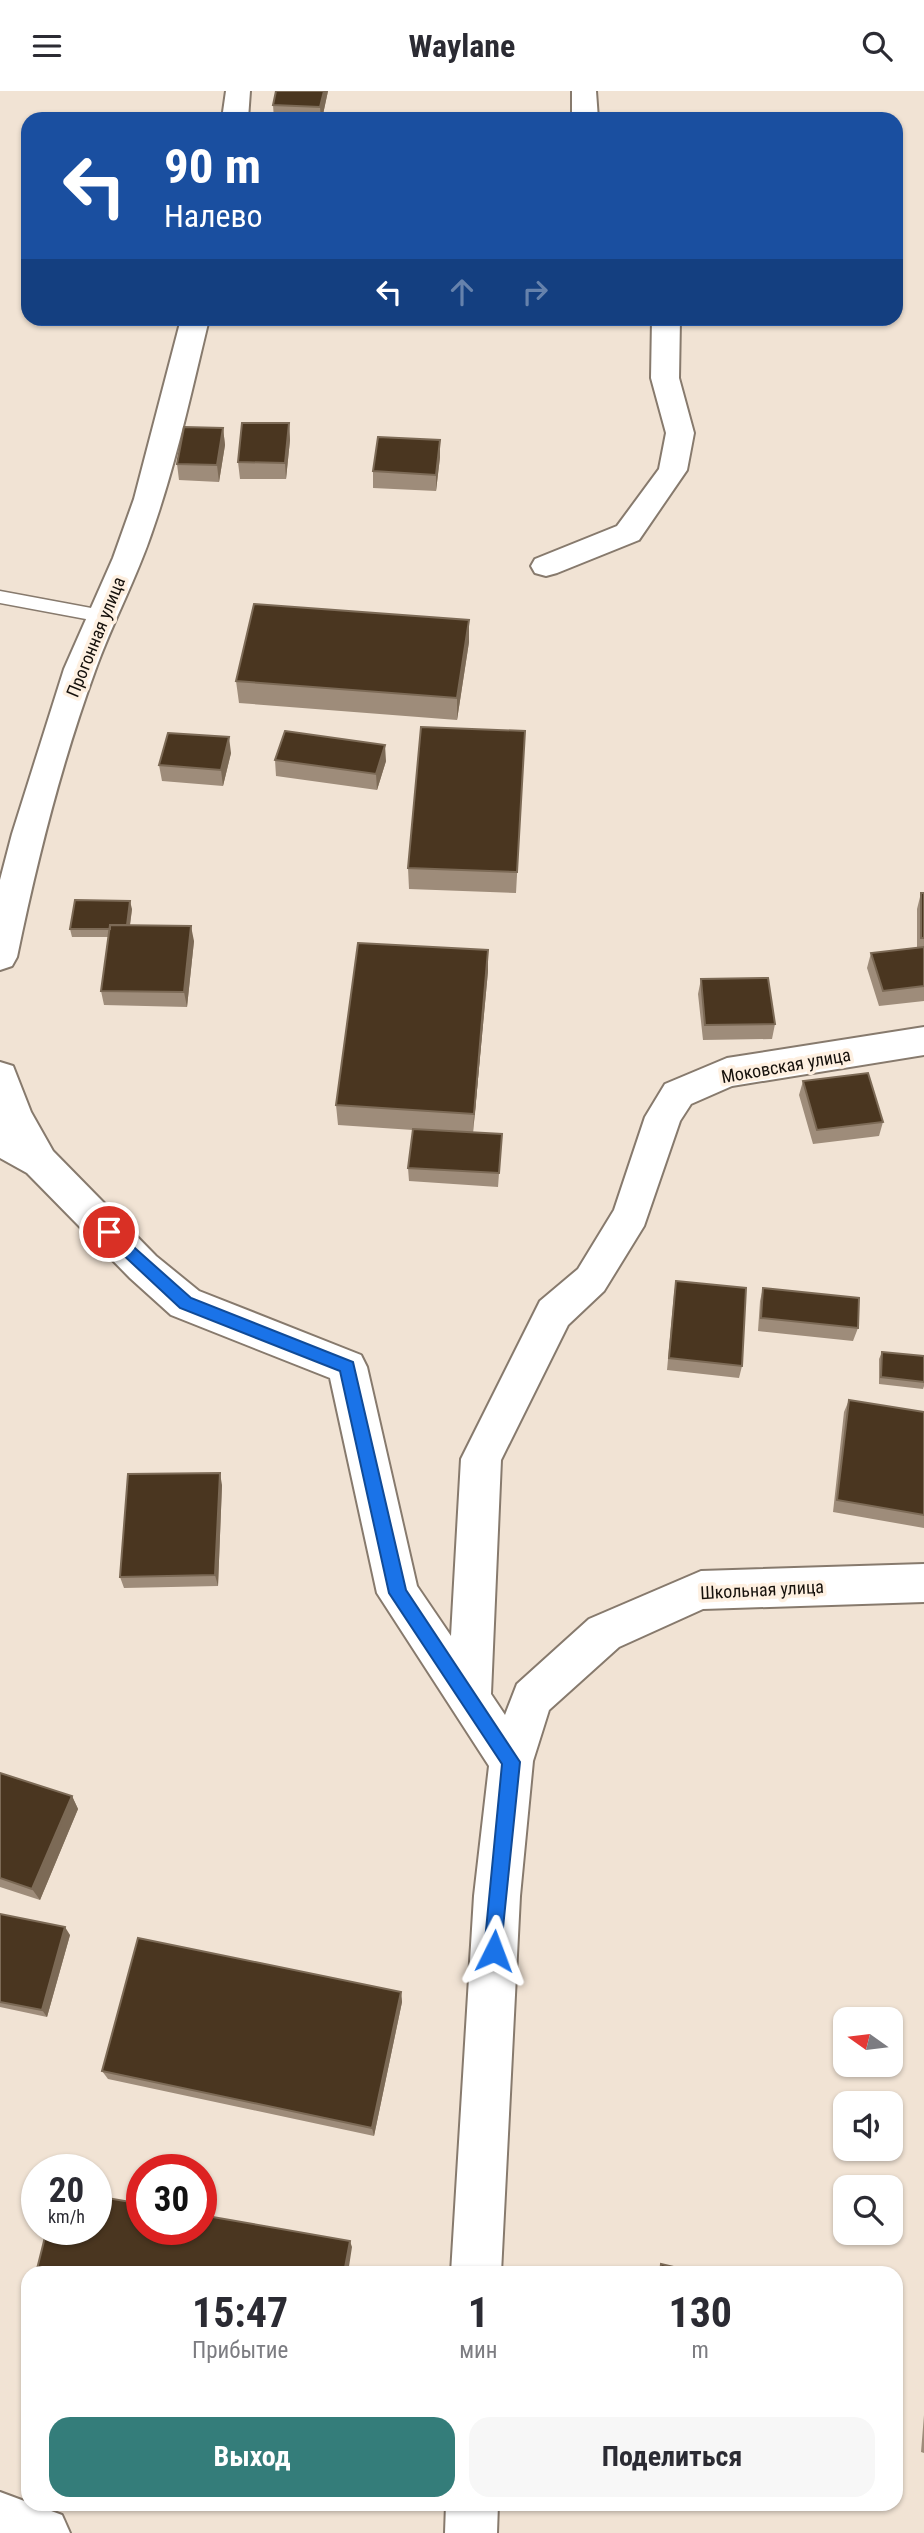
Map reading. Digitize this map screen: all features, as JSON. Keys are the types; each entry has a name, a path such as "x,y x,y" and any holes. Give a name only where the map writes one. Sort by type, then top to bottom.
{"street":[{"path":"236,112 238,91"},
{"path":"584,91 585,112"},
{"name":"Прогонная улица","path":"0,957 11,902 57,740 102,616 128,559 159,464 193,326"},
{"path":"546,566 628,533 673,470 680,433 665,378 666,326"},
{"name":"Моковская улица","path":"469,1699 481,1459 554,1313 591,1280 631,1215 663,1117 678,1094 727,1072 819,1061 924,1041"},
{"path":"0,1076 14,1114 40,1162 143,1266 185,1303 347,1367 398,1593 511,1762"},
{"path":"0,1140 40,1162"},
{"name":"Школьная улица","path":"476,2266 497,1896 511,1762 532,1698 604,1633 701,1590 924,1583"},
{"path":"471,2533 472,2511"},
{"path":"0,2518 44,2533"}],"lane":[{"path":"0,597 102,616"}],"building":[{"path":"276,91 324,91 320,107 273,105"},
{"path":"242,423 289,423 285,463 238,462"},
{"path":"184,427 223,428 217,465 177,464"},
{"path":"378,437 440,440 436,475 373,471"},
{"path":"254,604 469,620 457,698 236,681"},
{"path":"421,727 525,731 517,872 408,868"},
{"path":"285,731 385,745 376,774 275,760"},
{"path":"168,733 229,737 221,770 159,765"},
{"path":"921,893 924,893 924,938 921,938"},
{"path":"75,900 130,901 127,925 110,925 110,929 70,929"},
{"path":"110,925 191,926 184,992 101,991"},
{"path":"358,943 488,950 474,1114 336,1105"},
{"path":"924,947 924,986 883,991 871,953"},
{"path":"768,978 775,1024 705,1025 701,979"},
{"path":"868,1073 883,1122 817,1130 803,1081"},
{"path":"413,1129 502,1134 499,1173 408,1168"},
{"path":"676,1281 746,1288 742,1366 669,1358"},
{"path":"763,1288 859,1298 858,1328 761,1318"},
{"path":"882,1352 924,1356 924,1382 881,1377"},
{"path":"849,1400 924,1412 924,1515 837,1500"},
{"path":"220,1473 215,1575 120,1577 128,1474"},
{"path":"0,1773 72,1796 32,1889 0,1878"},
{"path":"0,1914 65,1927 42,2010 0,2002"},
{"path":"138,1938 401,1992 372,2128 102,2071"},
{"path":"112,2199 126,2201 126,2245 217,2245 217,2218 350,2241 345,2266 38,2266 43,2245 112,2245"}],"route":[{"path":"109,1232 185,1303 347,1367 398,1593 511,1762 494,1951"}]}
